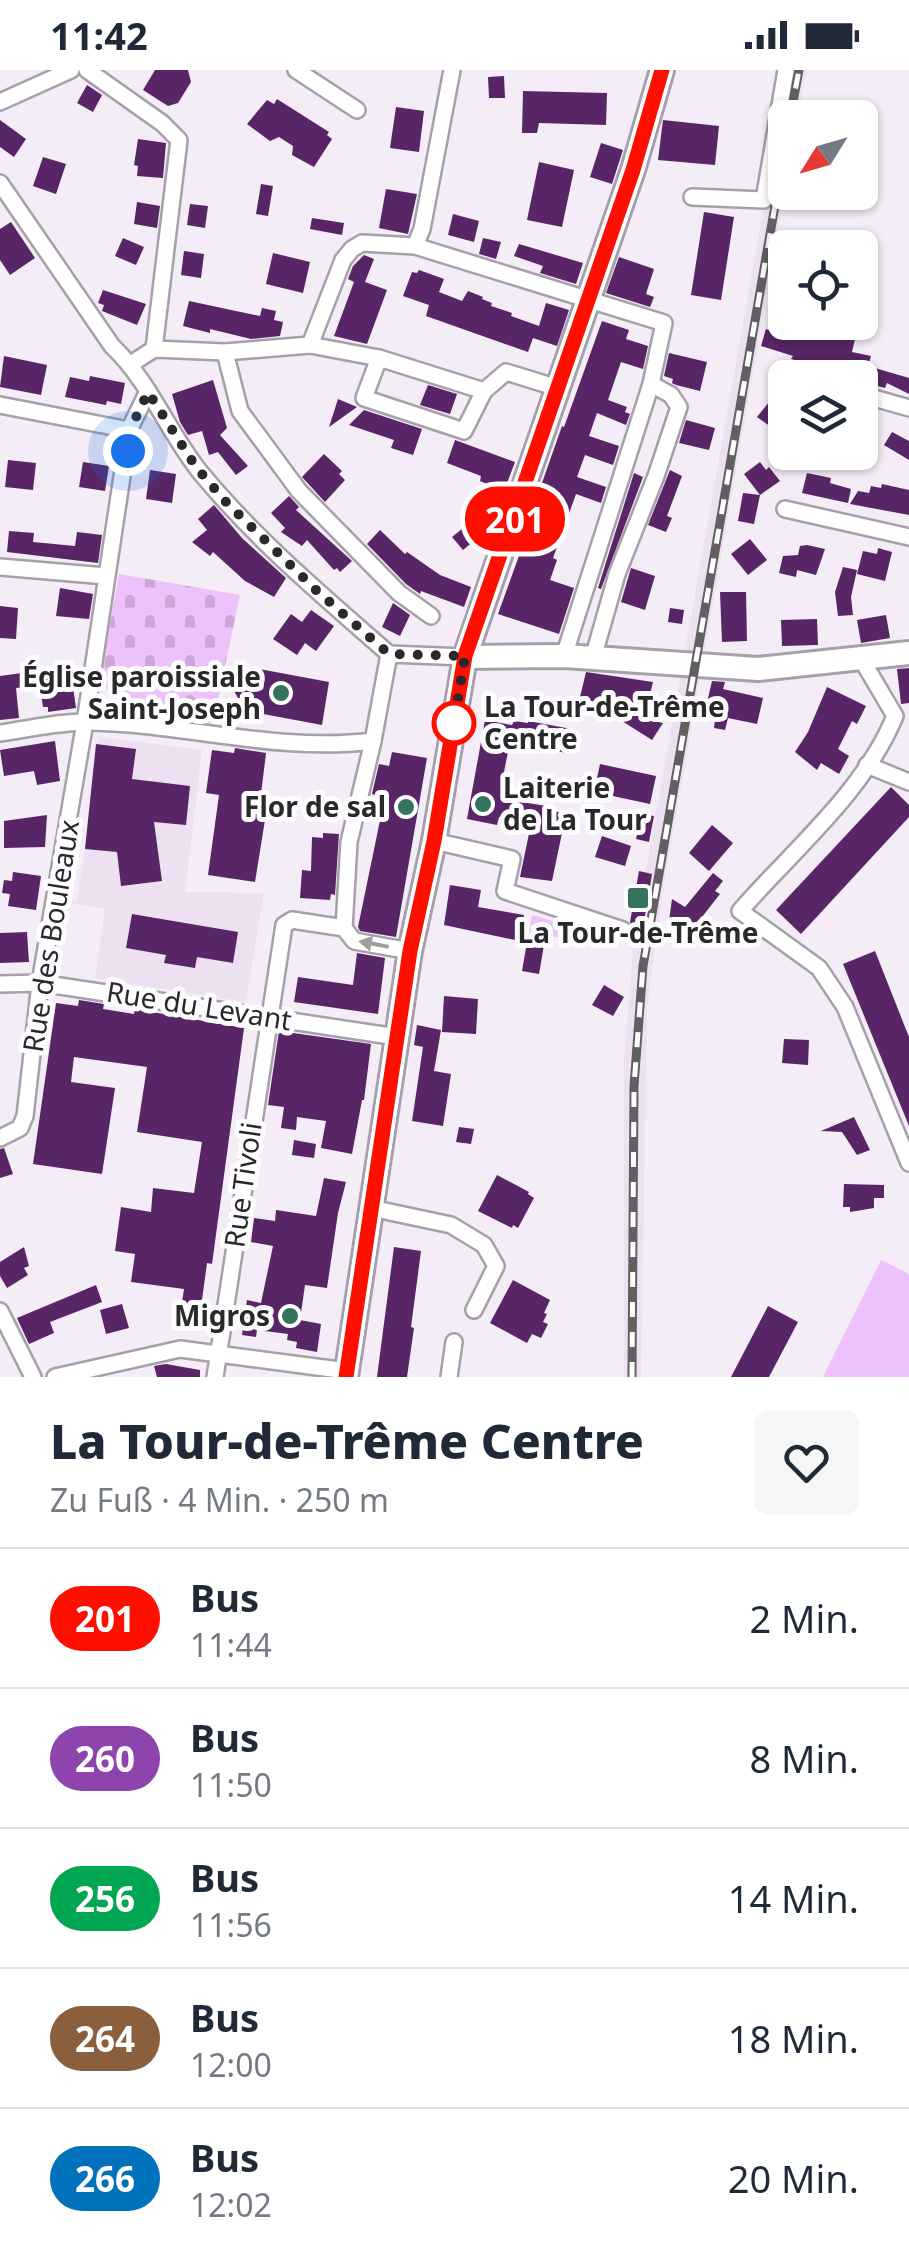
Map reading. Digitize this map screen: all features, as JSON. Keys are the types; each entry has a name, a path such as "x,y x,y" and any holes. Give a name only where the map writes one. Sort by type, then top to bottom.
{"main road":[{"path":"346,1374 410,951 434,841 465,656 633,170 662,70"},
{"path":"465,656 564,656 758,669 909,653"}],"street":[{"path":"0,102 70,70"},
{"path":"88,70 162,123 179,140 154,349"},
{"path":"296,70 357,110"},
{"path":"416,246 452,70"},
{"path":"692,197 764,200 786,70"},
{"path":"0,183 112,346 131,364 196,467 226,502 317,591 389,654 465,656"},
{"path":"310,345 343,260 362,243 416,246 664,323 651,384 564,656"},
{"path":"131,364 154,349 226,352 310,345 379,358 484,392"},
{"path":"226,352 240,412 299,491 399,592 431,616"},
{"path":"379,358 364,398 464,431 484,392 506,372 558,388"},
{"path":"594,658 617,574 679,407 672,395 651,384"},
{"name":"Rue des Bouleaux","path":"0,1138 20,1128 25,1116 40,983 130,430 148,392"},
{"path":"878,399 909,408"},
{"path":"0,405 130,430"},
{"path":"784,509 909,537"},
{"path":"0,567 106,576"},
{"path":"389,654 349,842 344,928 354,940 410,951"},
{"path":"862,660 902,716 837,804 740,911 819,968 830,983 845,1007 909,1163"},
{"path":"0,734 85,722 286,744 373,741"},
{"path":"867,764 909,782"},
{"path":"434,841 512,860 506,892 623,930"},
{"name":"Rue Tivoli","path":"216,1377 285,923 292,920 344,928"},
{"name":"Rue du Levant","path":"0,984 40,983 397,1037"},
{"path":"371,1208 450,1226 484,1246 496,1266 474,1310"},
{"path":"0,1312 33,1377"},
{"path":"448,1377 454,1342"},
{"path":"56,1377 171,1350 346,1374"}],"shaded area":[{"path":"788,70 806,70 801,100 783,100"},
{"path":"768,183 768,210 781,210 778,230 768,230 768,286 664,884 647,1007 641,1377 624,1377 624,1061 634,938"},
{"path":"100,737 202,750 185,892 264,893 246,1002 95,978 105,909 63,902 77,901 85,849 117,852 122,886 154,822 186,824 190,786 132,779 136,749 96,744"}],"green space":[{"path":"119,574 240,595 213,723 127,709 108,693 101,674"},
{"path":"532,915 559,923 557,937 529,935"},
{"path":"881,1260 909,1274 909,1377 823,1377"}],"building":[{"path":"155,70 188,70 191,82 178,103 168,106 143,90"},
{"path":"504,76 505,98 489,98 488,77"},
{"path":"87,85 102,95 93,112 77,103"},
{"path":"523,91 607,93 606,125 539,123 537,133 522,133"},
{"path":"277,99 329,132 327,135 332,139 314,167 292,155 293,146 279,137 270,141 247,124 267,100 274,104"},
{"path":"396,107 424,111 419,152 390,148"},
{"path":"0,120 26,139 14,157 0,147"},
{"path":"663,120 719,126 715,165 658,160"},
{"path":"138,139 166,143 163,178 137,176 138,166 134,165"},
{"path":"601,143 623,150 612,184 590,177"},
{"path":"43,157 66,164 56,194 33,186"},
{"path":"539,162 574,170 562,227 527,220"},
{"path":"261,184 273,186 268,216 256,214"},
{"path":"386,189 417,194 408,234 379,228"},
{"path":"137,202 160,206 157,228 134,224"},
{"path":"190,204 208,206 205,228 187,225"},
{"path":"704,212 734,217 721,300 691,295"},
{"path":"453,214 479,221 474,242 448,235"},
{"path":"312,218 344,223 342,235 310,229"},
{"path":"11,222 35,258 10,275 0,260 0,229"},
{"path":"123,238 144,247 136,265 115,256"},
{"path":"483,238 501,242 496,259 479,254"},
{"path":"519,244 583,263 576,284 540,273 543,266 514,256"},
{"path":"184,251 204,254 201,278 181,275"},
{"path":"273,253 310,262 303,293 266,284"},
{"path":"364,255 374,259 365,282 387,290 367,344 334,336 354,282 348,279 353,266"},
{"path":"619,257 654,269 646,294 654,297 650,307 606,293"},
{"path":"419,270 444,279 439,292 462,301 468,291 483,297 491,306 512,313 511,316 539,326 546,303 569,310 557,346 533,338 528,352 426,316 429,305 403,296 412,272"},
{"path":"103,290 146,304 137,325 102,311 104,305 98,303"},
{"path":"189,301 260,316 262,308 276,311 274,320 283,322 280,336 251,339 183,326"},
{"path":"602,321 629,330 626,339 648,346 643,369 621,362 608,400 627,407 625,412 630,414 626,425 597,413 589,436 619,446 613,465 585,455 577,477 606,487 601,503 576,494 553,558 557,560 550,580 574,588 559,634 498,614"},
{"path":"766,329 768,340 855,340 852,352 871,356 870,360 795,360 793,356 761,346"},
{"path":"669,353 707,362 700,391 676,385 664,376"},
{"path":"4,356 47,365 41,395 0,387"},
{"path":"878,369 909,378 909,394 887,383 885,388 878,386"},
{"path":"90,376 125,383 121,404 65,397 70,377 89,381"},
{"path":"213,380 227,428 220,435 248,466 236,475 218,452 209,455 202,431 188,435 172,394"},
{"path":"428,385 457,394 450,414 420,405"},
{"path":"338,399 357,407 329,427"},
{"path":"768,403 768,425 757,417"},
{"path":"364,410 422,429 413,455 391,448 394,440 349,425"},
{"path":"686,420 715,428 709,450 679,443"},
{"path":"892,432 909,441 909,460 884,445"},
{"path":"455,440 515,462 498,507 481,501 487,484 480,481 481,476 447,463"},
{"path":"324,454 342,471 339,474 345,480 325,502 302,477"},
{"path":"8,460 36,463 33,490 5,487"},
{"path":"83,462 109,466 105,491 79,487"},
{"path":"760,462 780,481 760,495 744,474"},
{"path":"150,470 176,474 172,503 146,499"},
{"path":"670,470 682,476 667,516 672,518 666,532 648,525"},
{"path":"634,473 643,477 601,589 598,588"},
{"path":"807,473 831,478 830,483 851,489 848,503 802,493"},
{"path":"882,484 909,490 909,515 850,504 858,491 869,493 871,486 881,488"},
{"path":"743,493 760,495 754,524 738,521"},
{"path":"289,496 299,507 296,510 352,561 340,572 307,540 302,546 281,532 285,528 271,513"},
{"path":"214,505 242,538 286,578 274,597 245,581 213,552 210,556 192,542 207,530 198,519"},
{"path":"463,528 474,541 463,550 452,537"},
{"path":"380,530 405,554 440,575 471,587 464,607 421,591 420,594 406,584 367,544"},
{"path":"9,531 34,533 33,542 75,546 77,532 102,535 98,563 7,552"},
{"path":"750,539 767,560 748,575 731,554"},
{"path":"800,546 825,549 816,575 797,570 796,577 779,573 783,556 798,555"},
{"path":"878,548 892,552 885,581 857,574 863,551 877,554"},
{"path":"843,567 857,570 851,597 853,615 838,616 835,592"},
{"path":"631,568 655,576 645,610 621,602"},
{"path":"60,588 93,594 89,619 56,616"},
{"path":"720,592 746,592 747,641 722,642"},
{"path":"393,603 410,615 400,636 382,627"},
{"path":"0,606 18,608 16,639 0,638"},
{"path":"670,608 684,610 682,624 668,622"},
{"path":"311,610 334,626 316,651 305,643 297,655 273,639 291,614 302,622"},
{"path":"886,615 890,638 861,643 857,620"},
{"path":"817,619 818,645 782,646 781,620"},
{"name":"Église paroissiale Saint-Joseph","path":"254,668 329,682 322,725 248,711 250,700 238,698 234,681 242,675 252,677"},
{"path":"909,668 909,703 901,704 897,669"},
{"path":"586,672 653,682 644,719 663,723 652,740 622,721 624,712 580,697"},
{"path":"22,673 24,687 16,688 19,718 0,720 0,676"},
{"path":"52,678 54,689 73,687 76,708 48,712 48,707 43,707 39,680"},
{"path":"712,681 725,682 723,689 763,698 757,724 728,718 725,730 714,728 715,719 704,716"},
{"path":"827,687 866,706 857,724 852,721 838,749 849,756 839,774 821,763 817,770 795,752"},
{"path":"485,720 512,725 514,721 528,721 577,730 572,754 510,742 501,787 501,799 547,806 546,809 566,814 552,881 520,877 531,824 499,817 497,825 467,819"},
{"path":"55,741 60,781 37,785 34,771 4,776 0,750"},
{"path":"96,744 136,749 132,779 190,786 186,825 154,822 162,881 121,886 117,852 85,849"},
{"path":"235,748 266,753 261,794 269,795 255,882 208,875 219,795 206,793 212,750 234,753"},
{"path":"392,752 427,758 396,937 360,931 358,927 384,801 372,794 379,764 389,766"},
{"path":"600,764 656,776 650,804 594,792"},
{"path":"891,787 909,805 909,817 801,934 776,910"},
{"path":"642,814 654,816 649,842 636,839"},
{"path":"47,815 45,847 4,848 4,821"},
{"path":"712,825 733,843 709,871 689,853"},
{"path":"323,833 339,834 335,895 331,894 330,900 300,898 302,870 311,871 312,837 323,838"},
{"path":"602,836 631,846 625,866 595,857"},
{"path":"639,871 652,874 642,934 634,933 630,922"},
{"path":"13,872 41,876 36,910 8,906 10,894 2,893 4,880 12,881"},
{"path":"713,873 723,881 715,891 720,894 702,917 718,926 701,940 668,928 672,899 685,907"},
{"path":"450,885 481,890 478,907 524,915 520,941 444,925"},
{"path":"132,914 238,932 233,963 197,957 195,968 164,963 166,955 126,948"},
{"path":"27,932 29,962 0,963 0,933"},
{"path":"527,942 544,945 539,974 522,971"},
{"path":"875,951 909,1037 909,1126 843,964"},
{"path":"357,953 385,958 378,1014 294,1002 298,977 353,985"},
{"path":"604,985 624,997 613,1016 592,1005"},
{"path":"444,996 478,999 476,1034 442,1032"},
{"path":"79,1000 104,1004 103,1009 134,1014 135,1009 244,1028 212,1264 207,1263 202,1300 208,1301 204,1327 179,1323 184,1289 131,1282 135,1254 115,1251 121,1207 151,1212 153,1188 194,1193 202,1142 137,1132 147,1067 74,1057 71,1082 115,1088 102,1174 33,1164 56,1003 78,1006"},
{"path":"417,1025 441,1030 434,1071 451,1074 443,1126 412,1121 423,1047 414,1045"},
{"path":"279,1031 371,1044 352,1154 321,1148 326,1121 297,1117 296,1130 281,1128 284,1107 268,1105"},
{"path":"784,1039 809,1040 808,1065 782,1063"},
{"path":"854,1117 870,1150 857,1155 842,1132 821,1131"},
{"path":"459,1127 474,1129 471,1144 456,1142"},
{"path":"294,1140 316,1144 314,1158 292,1155"},
{"path":"4,1148 13,1174 0,1178 0,1149"},
{"path":"497,1175 534,1198 518,1228 478,1211"},
{"path":"324,1178 346,1182 327,1288 305,1285 300,1320 321,1324 317,1352 296,1348 297,1342 287,1340 288,1334 257,1330 256,1337 242,1335 247,1300 261,1303 273,1246 251,1242 254,1218 275,1221 276,1210 316,1216"},
{"path":"844,1184 884,1185 884,1198 874,1198 874,1208 850,1212 850,1207 843,1207"},
{"path":"24,1247 28,1275 7,1288 0,1276 0,1262"},
{"path":"394,1247 421,1251 411,1327 414,1328 407,1377 377,1377"},
{"path":"513,1280 550,1300 543,1322 548,1324 541,1338 532,1334 527,1343 490,1323"},
{"path":"96,1285 102,1302 50,1322 54,1333 29,1344 17,1318"},
{"path":"122,1304 129,1328 106,1334 100,1310"},
{"path":"768,1306 798,1322 769,1377 731,1377"},
{"path":"166,1364 200,1370 200,1377 157,1377 154,1366"}],"railway":[{"path":"793,100 799,70"},
{"path":"632,1377 634,1086 643,966 774,210"}],"bus line":[{"name":"201","path":"346,1377 410,951 434,841 465,656 518,512 633,170 662,70"}],"place":[{"name":"Église paroissiale Saint-Joseph","path":"281,693"},
{"name":"La Tour-de-Trême Centre","path":"454,723"},
{"name":"Laiterie de La Tour","path":"483,804"},
{"name":"Flor de sal","path":"406,807"},
{"name":"La Tour-de-Trême","path":"638,898"},
{"name":"Migros","path":"290,1316"}],"route":[{"path":"128,451 130,430 148,392 196,467 226,502 317,591 389,654 465,656 454,723"}]}
